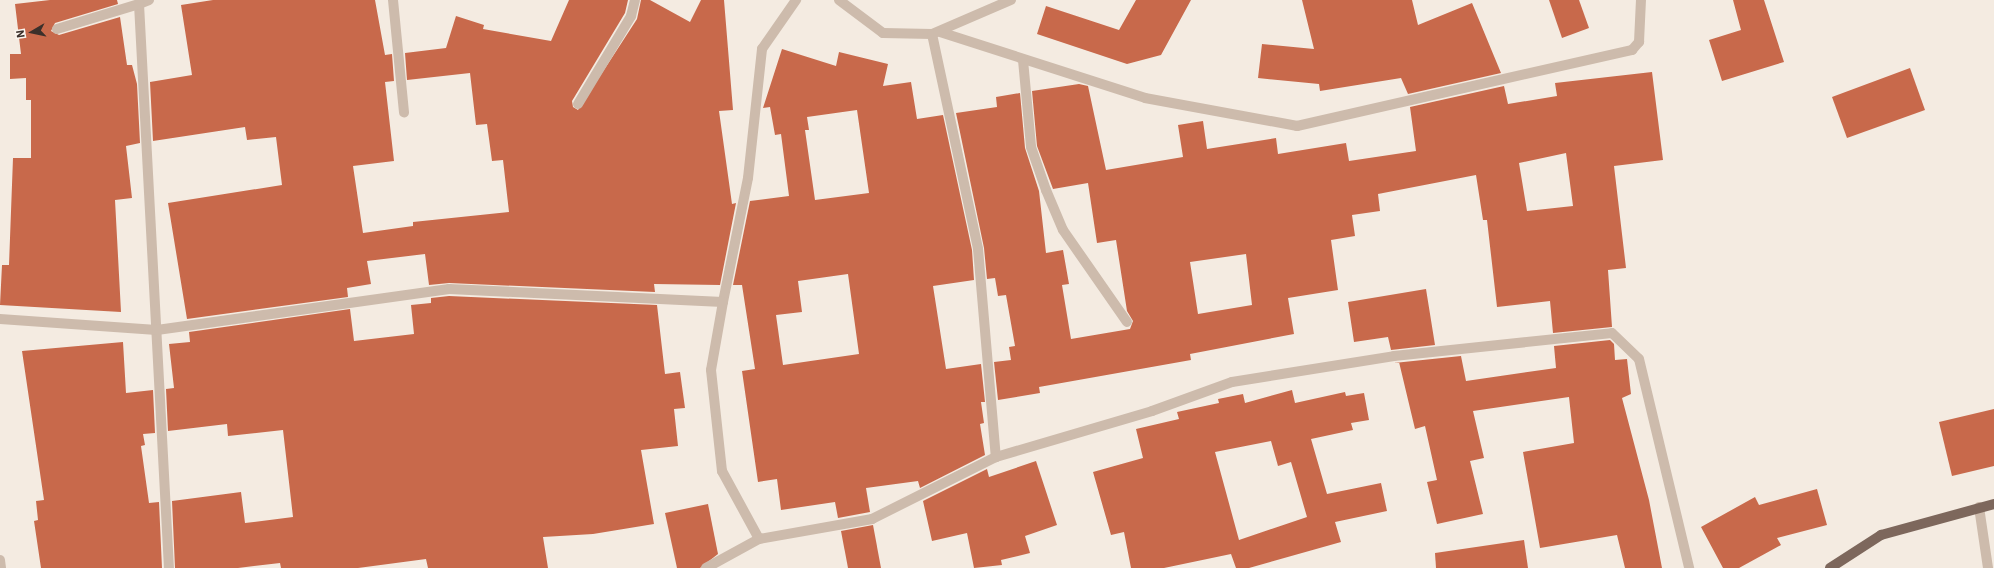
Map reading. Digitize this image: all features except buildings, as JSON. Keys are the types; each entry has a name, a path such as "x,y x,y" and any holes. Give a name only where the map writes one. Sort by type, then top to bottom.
{"main road":[{"path":"1830,568 1881,534 1994,504"}],"street":[{"path":"57,29 149,0"},
{"path":"393,0 404,112"},
{"path":"578,104 631,16 635,0"},
{"path":"759,539 722,471 711,370 748,178 762,49 796,0"},
{"path":"839,0 884,32 936,33 1145,98 1297,126 1632,50 1639,42 1641,0"},
{"path":"936,33 1011,0"},
{"path":"139,4 169,568"},
{"path":"936,33 978,249 996,457"},
{"path":"1023,60 1031,147 1046,190 1063,230 1127,322"},
{"path":"0,319 157,330 449,289 723,302"},
{"path":"706,568 759,539 872,519 996,457 1152,411 1232,382 1394,356 1612,333 1638,359 1689,568"},
{"path":"1979,507 1988,568"},
{"path":"0,560 1,568"}]}
